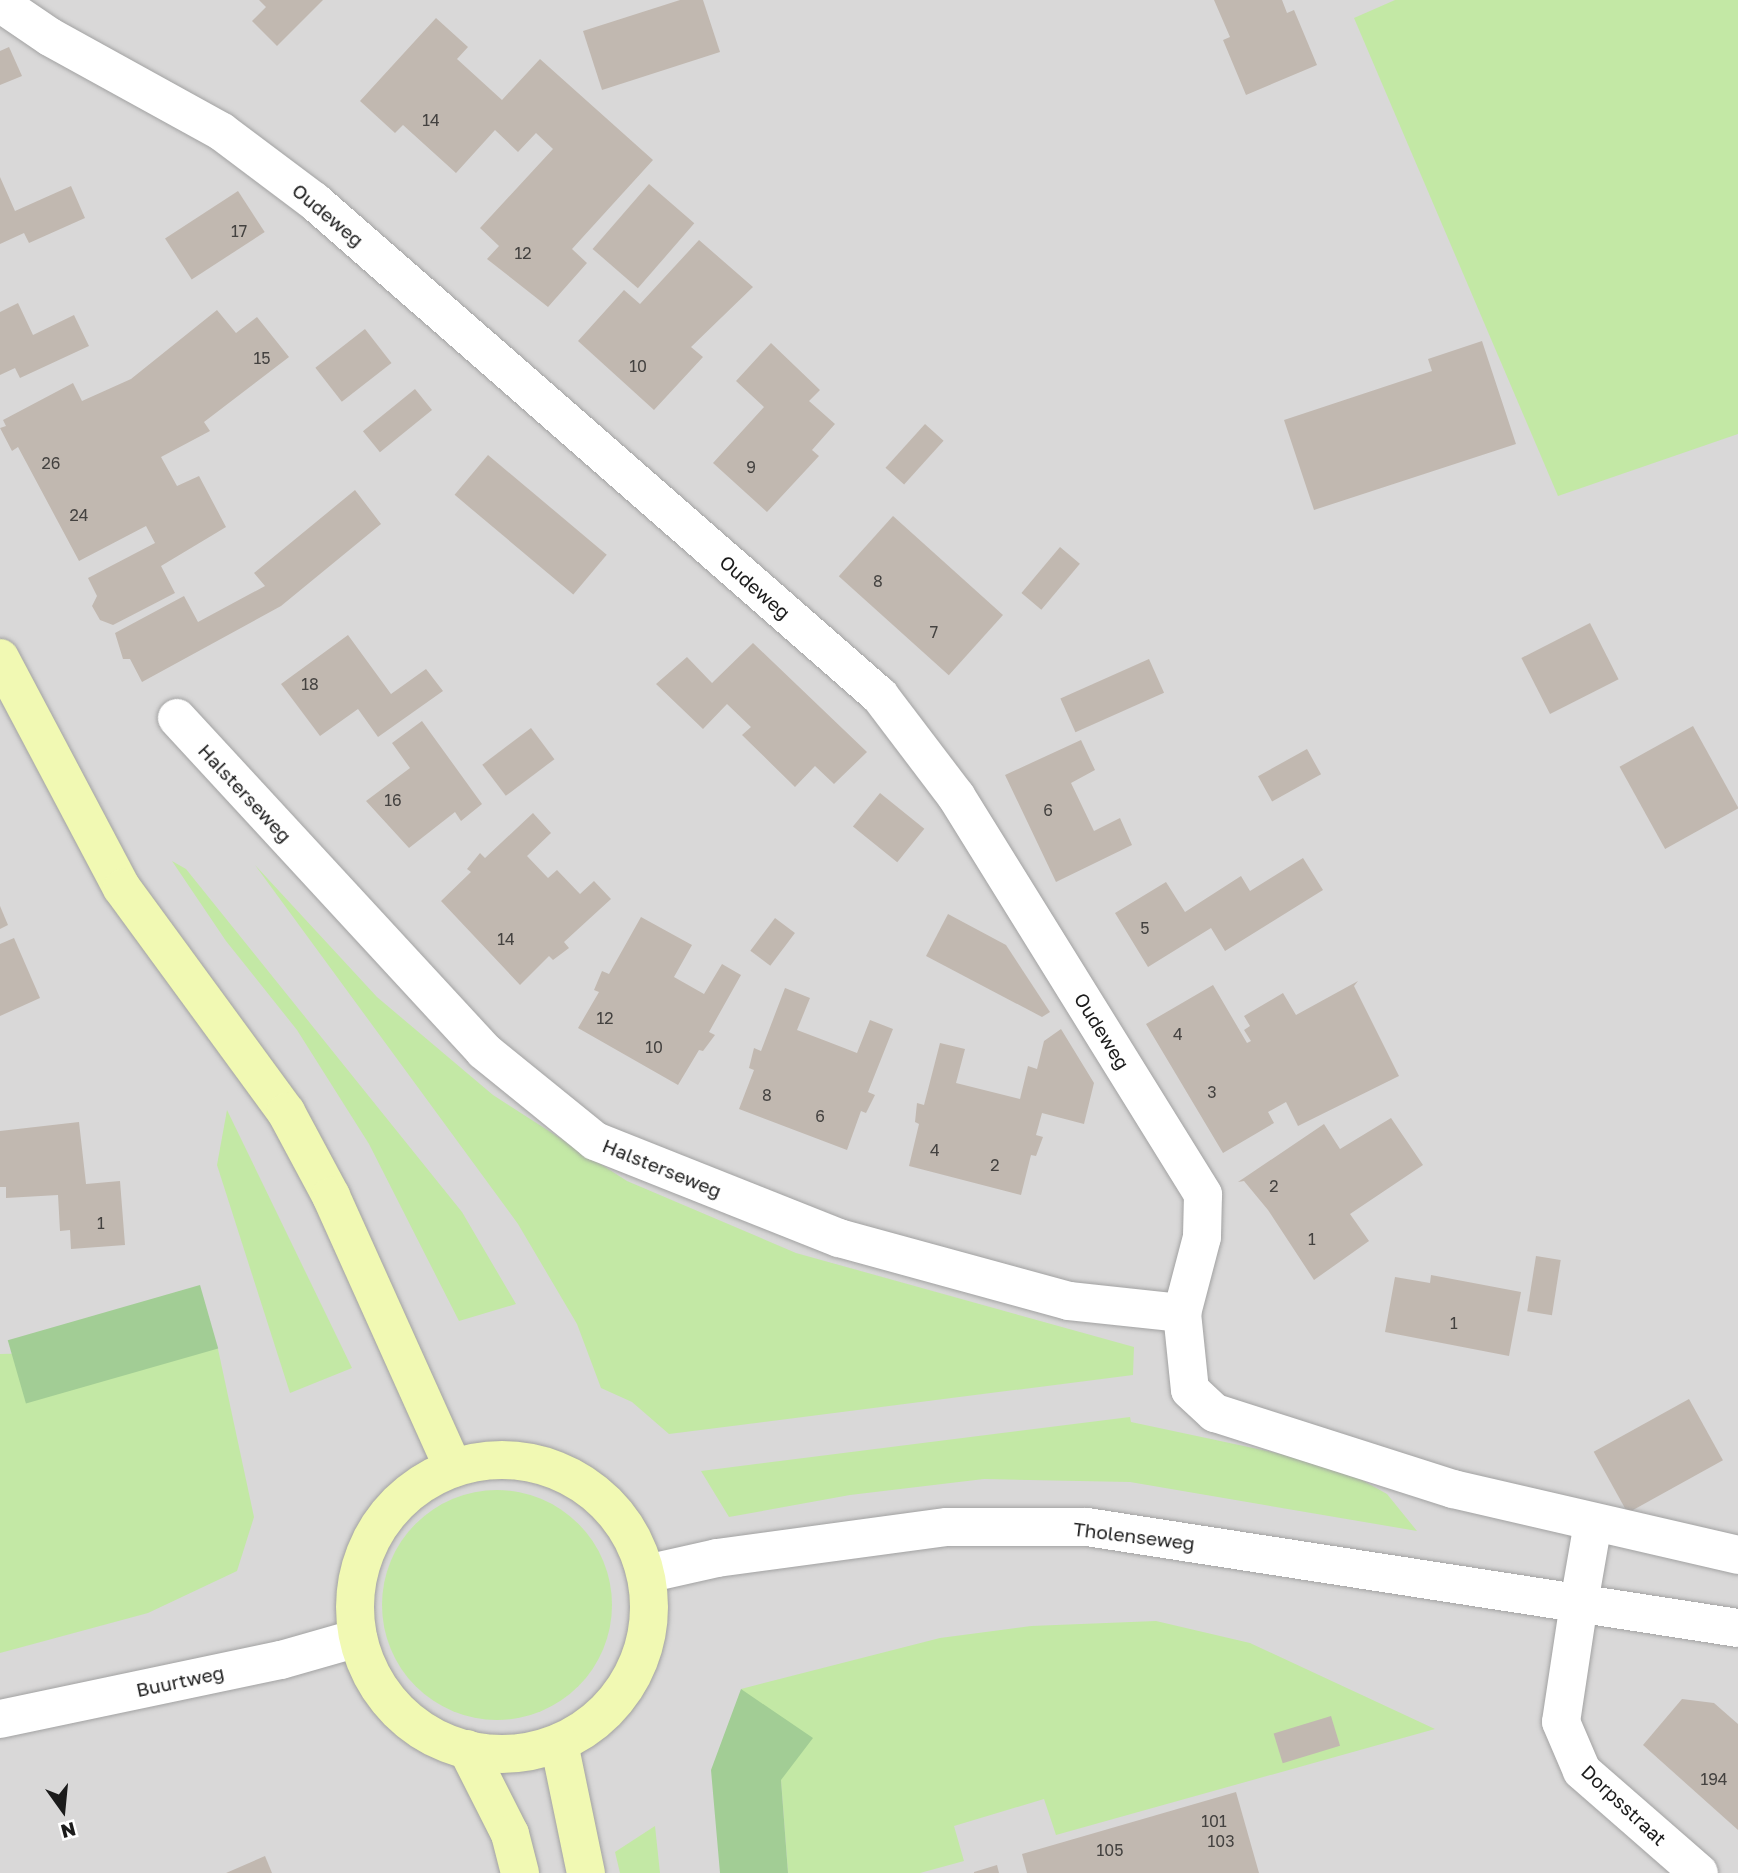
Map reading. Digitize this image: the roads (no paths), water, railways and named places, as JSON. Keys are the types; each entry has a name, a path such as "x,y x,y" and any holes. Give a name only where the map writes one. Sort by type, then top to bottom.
{"main road":[{"path":"0,658 122,888 286,1112 331,1196 453,1468"},
{"path":"488,1460 524,1461 558,1470 589,1488 615,1511 634,1541 646,1574 649,1615 641,1655 629,1679 595,1721 559,1742 514,1754 467,1749 436,1739 408,1720 368,1669 358,1638 355,1598 366,1548 401,1499 453,1468 488,1460"},
{"path":"559,1742 586,1873"},
{"path":"467,1749 510,1833 520,1873"}],"street":[{"name":"Oudeweg","path":"0,4 50,37 222,132 314,201 880,696 956,796 1203,1195 1202,1237 1182,1313 1190,1390 1215,1413 1453,1489 1593,1523"},
{"name":"Halsterseweg","path":"177,719 484,1052 595,1141 839,1238 1069,1301 1182,1313"},
{"path":"1579,1603 1593,1523 1738,1555"},
{"name":"Tholenseweg","path":"646,1574 730,1556 947,1527 1087,1527 1738,1628"},
{"name":"Dorpsstraat","path":"1579,1603 1561,1722 1582,1771 1699,1873"},
{"name":"Buurtweg","path":"0,1719 281,1660 358,1638"}]}
